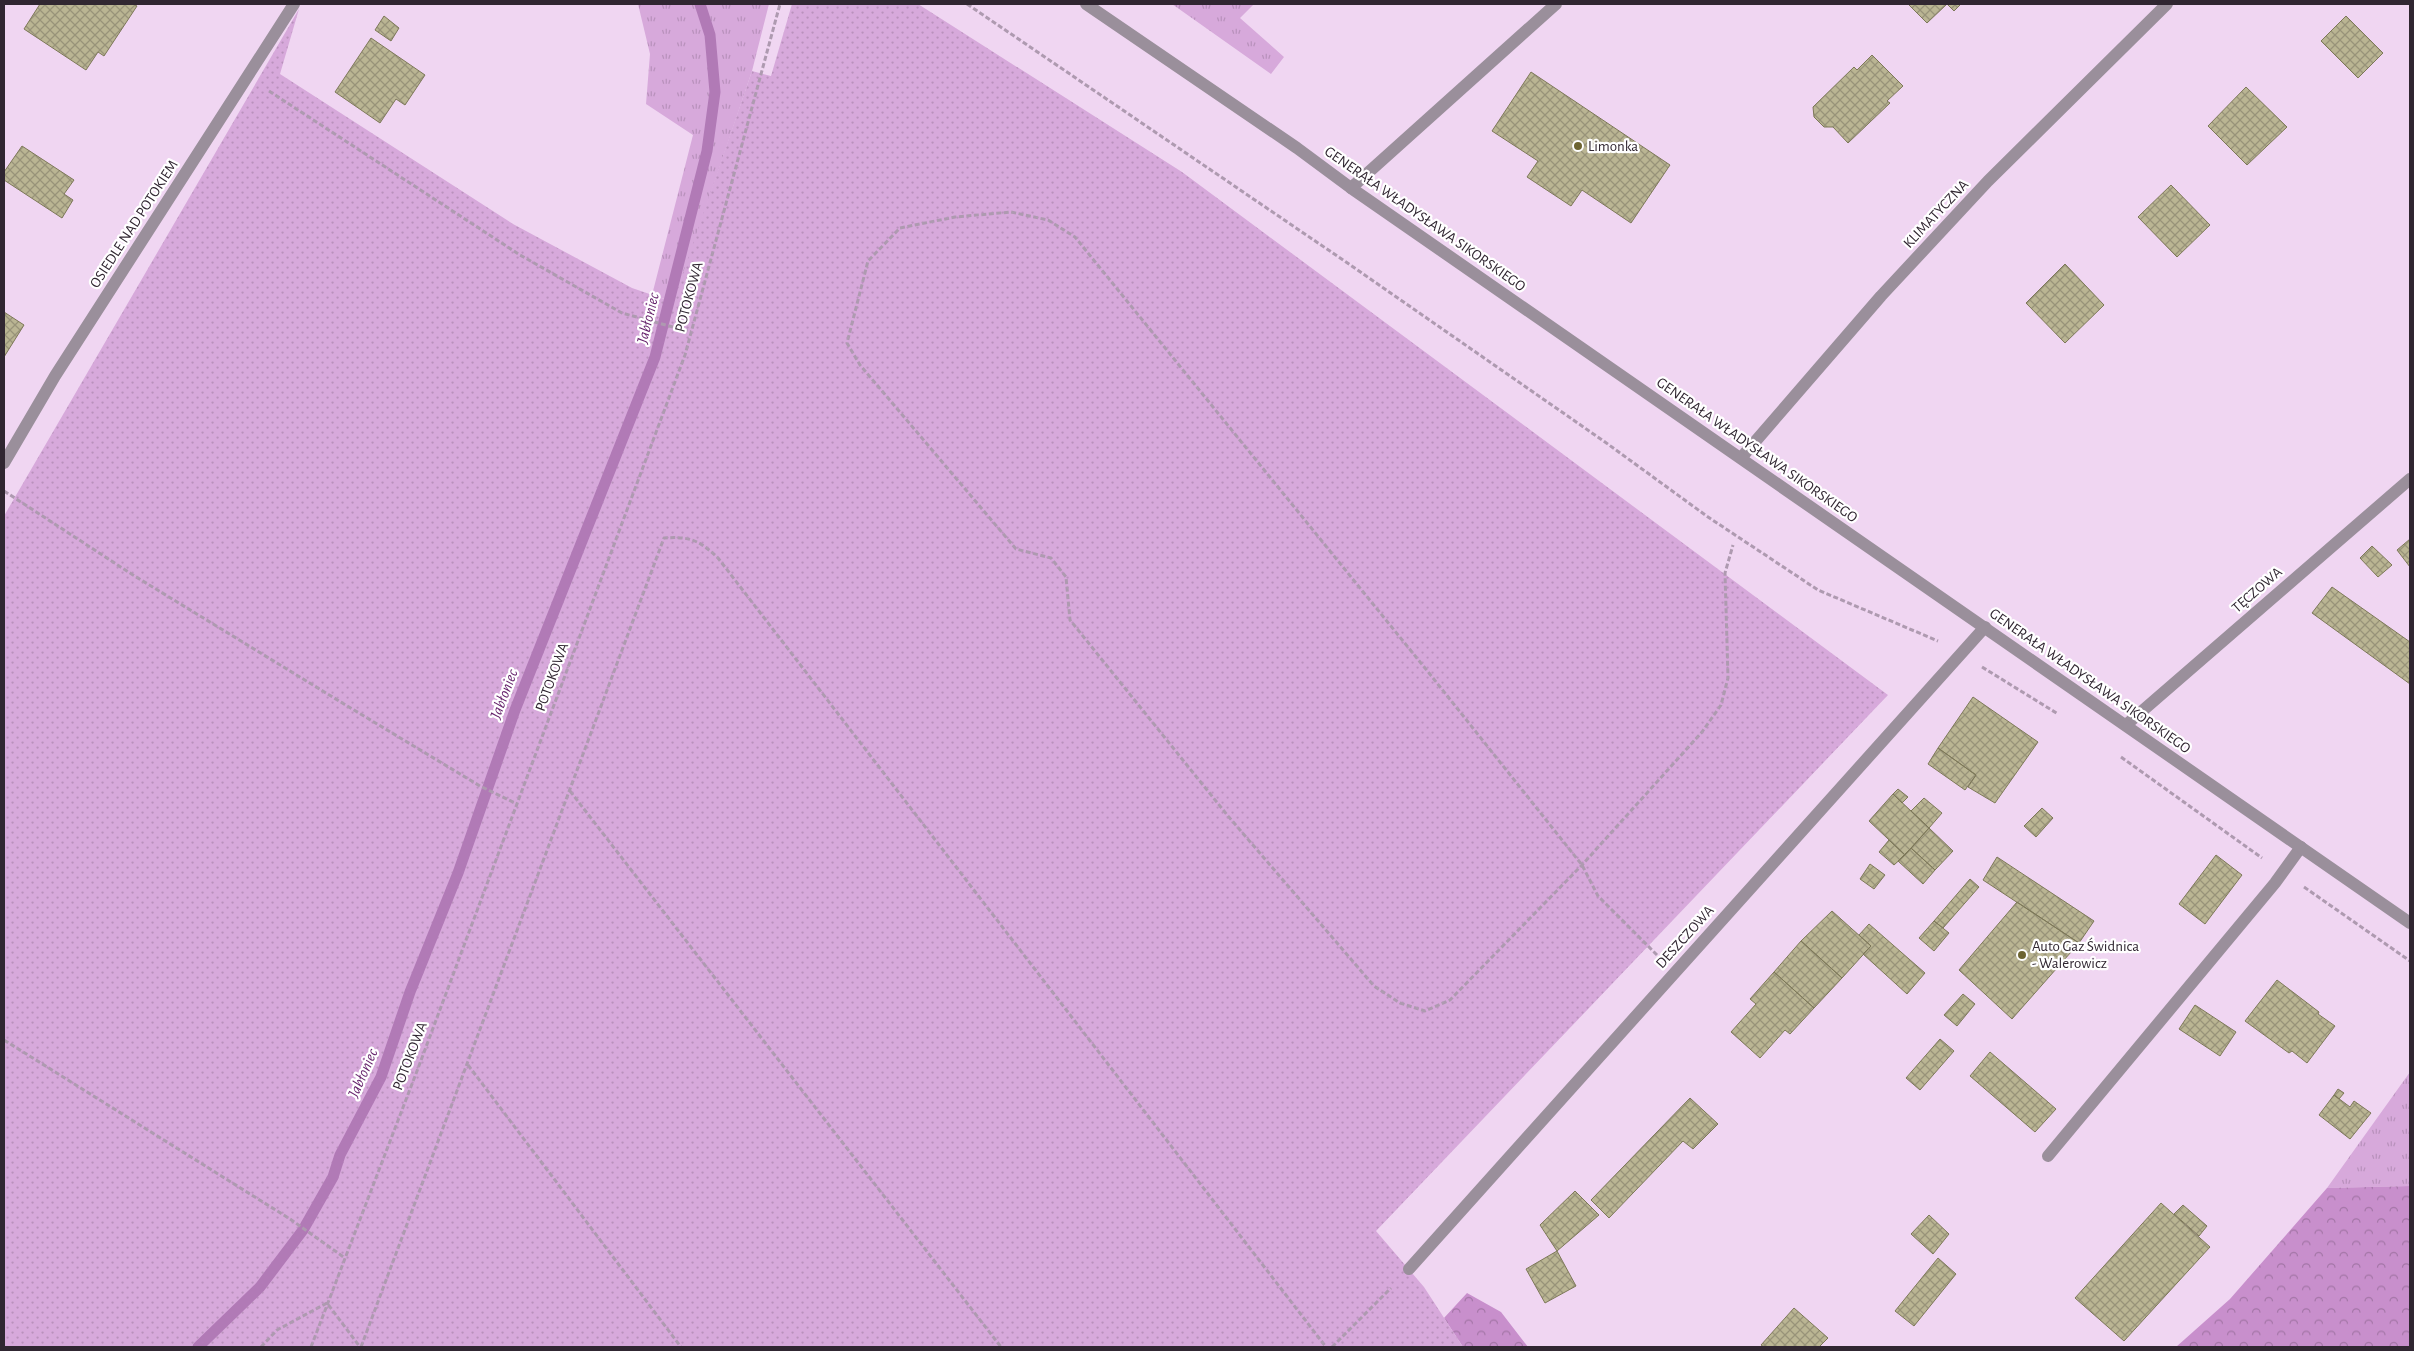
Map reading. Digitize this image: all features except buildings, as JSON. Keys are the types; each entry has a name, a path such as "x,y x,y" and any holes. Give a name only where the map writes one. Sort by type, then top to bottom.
{"street":[{"name":"OSIEDLE NAD POTOKIEM","path":"4,463 55,376 294,4"},
{"name":"GENERAŁA WŁADYSŁAWA SIKORSKIEGO","path":"1086,4 1297,148 1351,188 2410,923"},
{"path":"1351,188 1556,4"},
{"name":"KLIMATYCZNA","path":"1740,458 1881,296 1982,189 2167,4"},
{"name":"TĘCZOWA","path":"2126,725 2410,480"},
{"name":"DESZCZOWA","path":"1409,1269 1985,627"},
{"path":"2048,1156 2302,847"}],"path":[{"name":"POTOKOWA","path":"311,1347 685,355 780,4"},
{"path":"967,4 1354,268 1605,442 1708,517 1818,590 1933,638 2059,714"},
{"path":"247,77 520,255 622,313 691,332"},
{"path":"1676,972 1598,896 1582,865 1423,665 1075,237 1048,220 1012,212 955,217 900,228 868,261 847,343 860,365 1016,549 1051,558 1066,577 1070,620 1228,816 1374,986 1400,1003 1425,1011 1450,1000 1582,865 1702,732 1722,705 1728,678 1725,573 1733,545"},
{"path":"4,491 133,575 480,786 516,804"},
{"path":"360,1347 468,1065 664,538 682,536 701,543 718,558 1326,1347"},
{"path":"2115,753 2410,961"},
{"path":"570,791 1001,1347"},
{"path":"4,1040 290,1219 345,1258"},
{"path":"468,1065 681,1347"},
{"path":"1332,1347 1409,1269"},
{"path":"261,1347 277,1330 327,1303 360,1347"}],"green space":[{"path":"638,4 769,4 752,71 674,302 652,295 693,135 646,104 650,54"},
{"path":"792,4 918,4 1182,172 1888,695 1376,1231 1424,1287 1463,1347 4,1347 4,516 299,9 280,74 513,224 632,288 673,302 752,71 771,76"},
{"path":"1172,4 1254,4 1240,18 1284,57 1271,74"},
{"path":"2410,1072 2410,1186 2327,1188"},
{"path":"2410,1186 2410,1347 2176,1347 2230,1299 2327,1188"},
{"path":"1467,1293 1501,1312 1528,1347 1463,1347 1444,1318"}],"waterway":[{"name":"Jabłoniec","path":"198,1347 260,1287 303,1230 333,1177 340,1155 381,1077 410,992 458,873 515,710 655,357 707,151 715,92 710,35 700,4"}],"place":[{"name":"Limonka","path":"1578,146"},
{"name":"Auto Gaz Świdnica - Walerowicz","path":"2022,955"}]}
